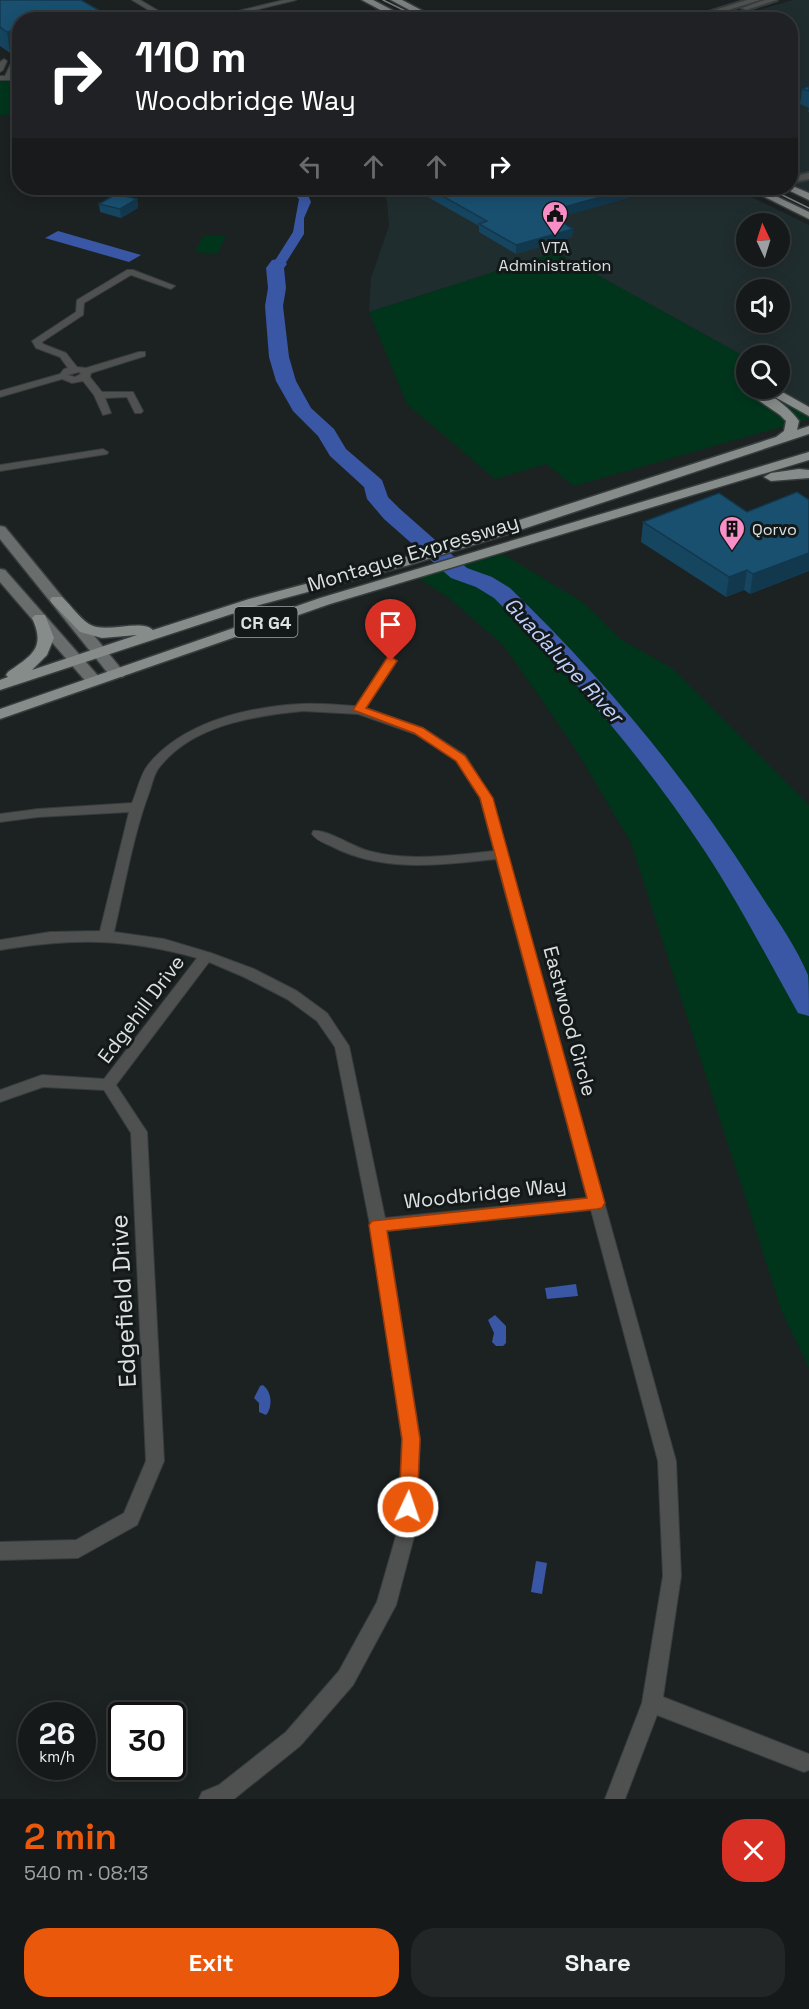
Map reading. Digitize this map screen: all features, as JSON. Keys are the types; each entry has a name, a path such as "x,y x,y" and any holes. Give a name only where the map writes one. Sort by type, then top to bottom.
{"highway":[{"path":"766,399 785,412 793,421 790,433 781,439"},
{"path":"787,399 809,412"},
{"name":"Montague Expressway","path":"0,685 309,586 404,562 503,531 809,430"},
{"name":"Montague Expressway","path":"0,714 325,601 689,490 809,456"},
{"path":"689,490 741,486 781,474 809,474"},
{"path":"57,600 85,629 102,633 181,626"},
{"path":"0,685 35,660 43,649 48,639 48,632 40,618"}],"main road":[{"path":"366,0 391,12"},
{"path":"395,0 420,12"},
{"path":"766,195 809,216"},
{"path":"0,530 117,674"},
{"path":"0,573 94,681"}],"street":[{"path":"135,0 157,12"},
{"path":"239,12 293,0"},
{"path":"715,12 756,0"},
{"path":"732,12 773,0"},
{"path":"0,70 2,59"},
{"path":"804,195 809,185"},
{"path":"106,412 99,395 85,374 74,369 63,355 39,346 37,341 80,313 80,302 130,272 171,286"},
{"path":"63,376 70,380 142,354"},
{"path":"0,394 63,376 64,373 74,369"},
{"path":"99,395 130,394 138,411"},
{"path":"0,468 103,452"},
{"path":"359,710 391,661"},
{"name":"Eastwood Circle","path":"106,936 137,807 152,768 183,739 212,726 272,710 303,707 359,710 419,731 460,758 486,798 667,1461 672,1576 652,1703 615,1799"},
{"path":"0,818 38,813 137,807"},
{"path":"318,834 338,846 365,857 392,861 418,862 503,854"},
{"path":"0,945 50,937 106,936 164,944 206,956 249,973 292,995 322,1017 342,1046 378,1225 411,1439 407,1529 386,1605 346,1678 293,1739 226,1792 209,1799"},
{"name":"Edgehill Drive","path":"108,1085 206,956"},
{"path":"0,1096 42,1081 108,1085"},
{"name":"Edgefield Drive","path":"0,1551 78,1548 131,1519 155,1461 139,1132 108,1085"},
{"name":"Woodbridge Way","path":"378,1225 597,1203"},
{"path":"652,1703 804,1761"}],"shaded area":[{"path":"793,0 809,0 809,192 798,186 798,12 752,12"},
{"path":"384,195 747,195 784,213 736,213 736,267 790,267 790,216 809,225 809,415 786,399 790,399 790,345 736,345 736,352 556,252 369,312 371,278 389,226 387,201"}],"green space":[{"path":"0,80 12,80 12,114 0,115"},
{"path":"204,235 226,236 217,254 195,252"},
{"path":"556,252 736,352 736,399 786,399 809,415 809,419 574,486 546,464 495,479 407,404 369,312"},
{"path":"503,554 584,603 620,639 672,668 809,805 809,1368 782,1312 631,843 575,748 504,646 449,598 416,577"}],"water":[{"path":"295,195 308,195 311,202 304,218 304,234 280,272 284,294 277,302 271,300 269,270 293,232 299,199"},
{"path":"58,231 141,255 129,262 45,238"},
{"path":"576,1284 578,1296 547,1299 545,1288"},
{"path":"495,1315 506,1326 506,1343 503,1346 496,1346 492,1342 494,1333 488,1320"},
{"path":"263,1385 270,1400 270,1408 266,1415 259,1412 259,1403 254,1398 260,1386"},
{"path":"536,1561 547,1563 542,1594 531,1592"}],"building":[{"path":"0,0 81,0 102,12 12,12 12,31 7,32 0,27"},
{"path":"114,195 137,199 120,209 99,204"},
{"path":"441,195 608,195 546,212 573,229 516,245 479,224 487,221"},
{"name":"Qorvo","path":"797,492 809,500 809,553 753,574 747,570 729,577 643,522 719,493 747,512"}],"waterway":[{"name":"Guadalupe River","path":"278,264 275,268 277,288 274,306 279,357 286,381 303,411 327,433 337,452 374,485 378,499 392,514 459,573 484,582 502,593 599,693 657,765 715,845 771,935 809,1005"}],"tram line":[{"path":"383,0 408,12"},
{"path":"782,195 809,208"}],"place":[{"name":"VTA Administration","path":"555,237"},
{"name":"Qorvo","path":"732,552"}],"route":[{"path":"391,661 359,710 419,731 460,758 486,798 597,1203 378,1225 411,1439 408,1507"}]}
